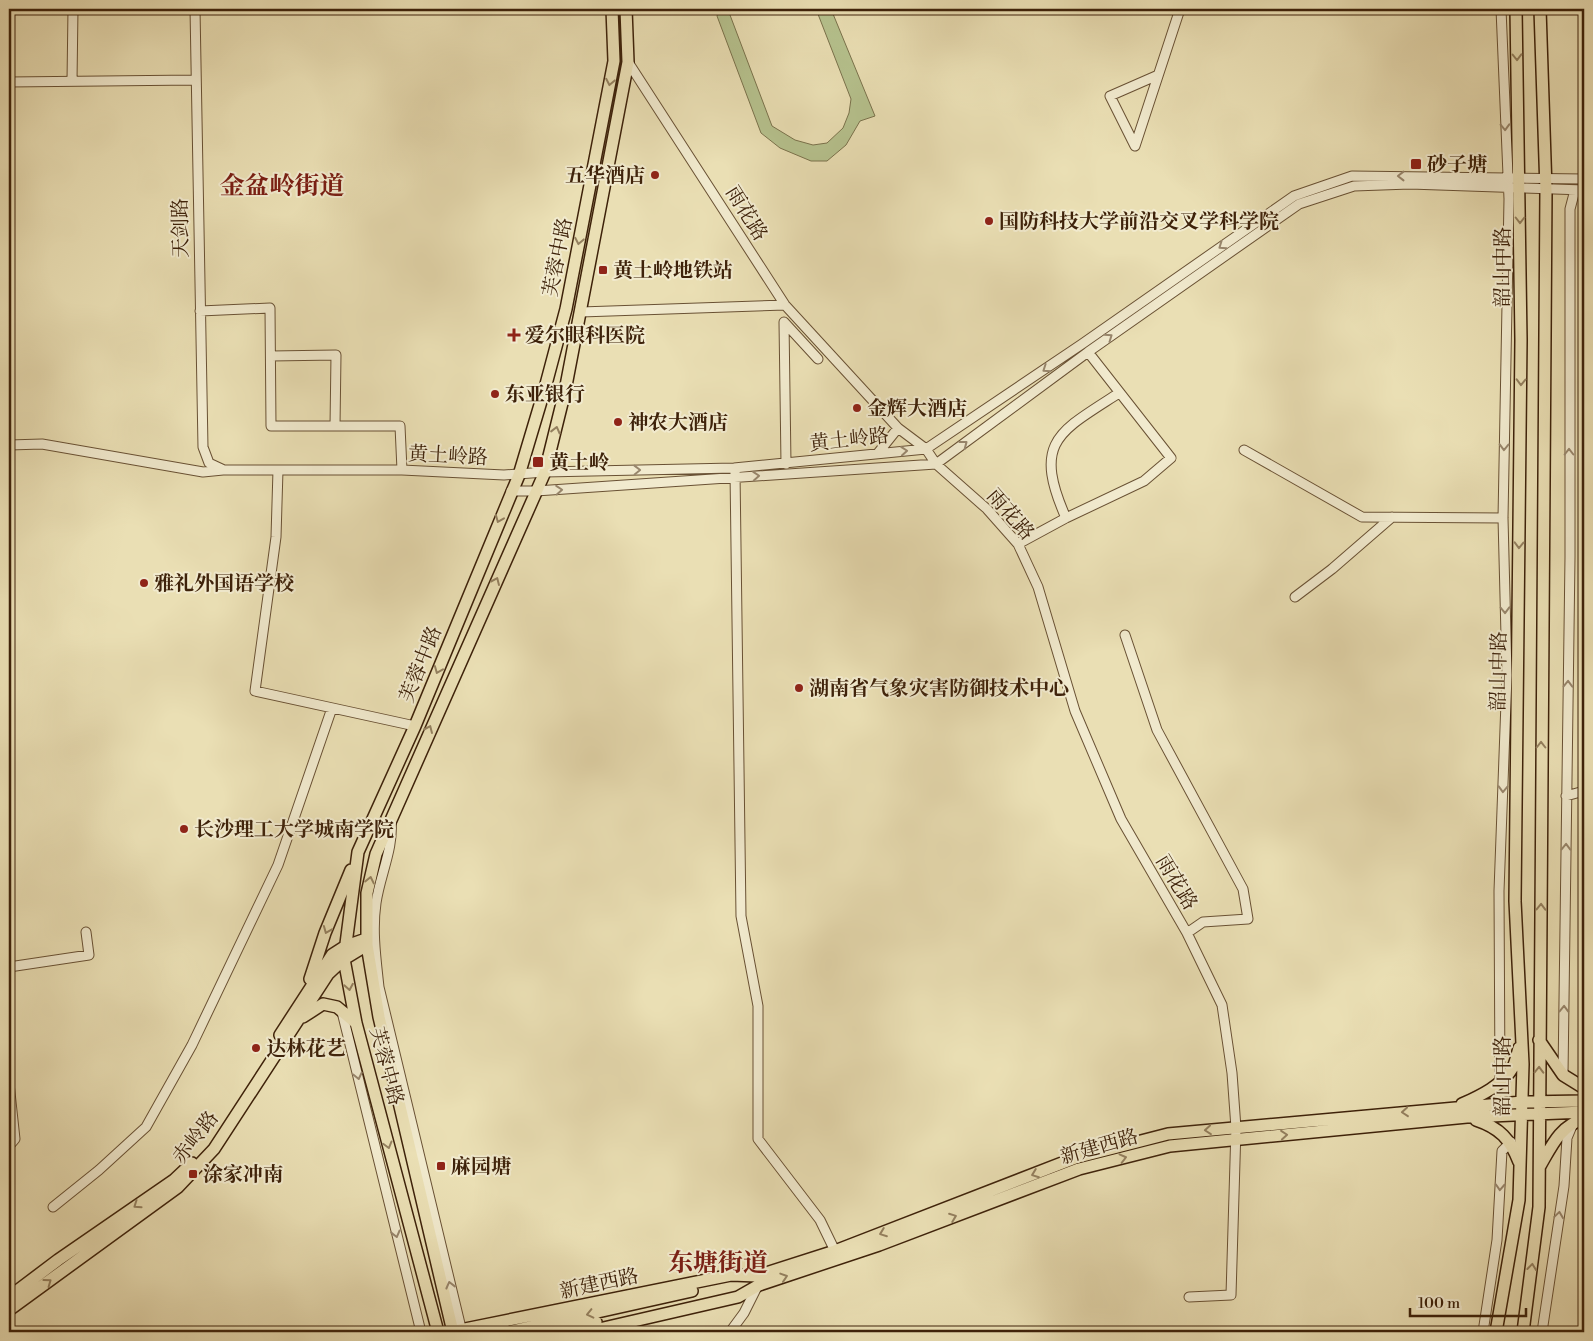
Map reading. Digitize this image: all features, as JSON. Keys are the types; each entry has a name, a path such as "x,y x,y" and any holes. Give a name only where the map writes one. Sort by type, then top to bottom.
{"main road":[{"path":"603,9 613,33"},
{"name":"芙蓉中路","path":"438,1332 356,1023 344,959 358,852 415,726 518,475 566,309 614,60 612,9"},
{"name":"芙蓉中路","path":"456,1332 381,1026 366,942 367,893 376,854 391,818 545,472 566,391 628,62 626,9"},
{"name":"韶山中路","path":"1496,1332 1519,1200 1521,1170 1522,1037 1515,901 1521,340 1516,9"},
{"name":"韶山中路","path":"1523,1332 1539,1207 1545,184 1540,9"},
{"name":"赤岭路","path":"307,992 325,933 358,852"},
{"name":"赤岭路","path":"9,1297 58,1260 174,1180 203,1152 332,955 346,946 366,942"},
{"name":"赤岭路","path":"9,1310 178,1187 214,1149 328,974 366,942"},
{"path":"299,1019 323,1004 337,1007 356,1023"},
{"path":"1454,1108 1485,1094 1514,1067 1522,1037"},
{"path":"1539,1040 1563,1075 1584,1088"},
{"path":"1539,1107 1584,1101"},
{"name":"新建西路","path":"552,1332 758,1281 879,1245 1079,1169 1170,1146 1236,1134 1454,1108 1522,1102 1539,1107"},
{"path":"1539,1107 1582,1118"},
{"name":"新建西路","path":"508,1332 758,1281 1075,1158 1168,1134 1236,1134 1467,1117 1521,1115 1539,1107"},
{"path":"1467,1117 1489,1124 1511,1142 1521,1170"},
{"path":"1539,1167 1558,1135 1566,1126 1582,1118"},
{"name":"新建西路","path":"456,1332 731,1275 758,1281"},
{"name":"新建西路","path":"586,1332 738,1297 758,1281"}],"street":[{"path":"72,81 73,9"},
{"name":"天剑路","path":"195,9 203,447 209,462 224,470"},
{"path":"1158,75 1110,96 1135,146 1180,9"},
{"path":"1500,1081 1499,891 1507,675 1503,518 1510,199 1507,182 1501,9"},
{"name":"雨花路","path":"628,62 785,306 898,428 926,449 936,464 987,509 1018,544 1038,587 1075,711 1121,819 1187,933 1222,1005 1232,1073 1236,1134 1231,1294 1189,1298"},
{"path":"9,82 195,80"},
{"name":"黄土岭路","path":"9,445 42,444 204,472 224,470 402,470 518,475 545,472 735,473 786,464 926,449 1294,196 1352,176 1507,182"},
{"path":"1545,184 1584,179"},
{"name":"黄土岭路","path":"510,491 536,491 735,473 936,464 1088,352 1299,204 1354,186 1507,182 1545,184"},
{"path":"1545,184 1574,190 1584,190"},
{"path":"1563,1075 1570,209 1574,190"},
{"path":"580,312 785,306"},
{"path":"200,311 270,308 271,426 400,426 402,470"},
{"path":"786,464 784,322 818,358"},
{"path":"1018,544 1066,518 1144,482 1170,458 1088,352"},
{"path":"271,356 336,355 335,426"},
{"path":"1066,518 1055,493 1050,465 1058,438 1070,425 1119,393"},
{"path":"878,453 898,428"},
{"path":"1244,450 1362,517 1503,518"},
{"path":"278,470 276,537 255,691 415,726"},
{"path":"735,473 741,916 758,1006 758,1139 820,1220 835,1251"},
{"path":"1295,597 1332,569 1392,517"},
{"path":"1125,635 1157,730 1243,889 1248,919 1203,922 1187,933"},
{"path":"53,1207 113,1158 146,1127 192,1046 278,865 332,708"},
{"path":"1566,796 1584,790"},
{"path":"391,818 393,838 381,877 374,933 379,987 456,1332"},
{"path":"9,967 89,956 86,932"},
{"path":"342,1011 421,1332"},
{"path":"9,1083 10,1113 15,1139 9,1146"},
{"path":"1542,1332 1564,1186 1567,1138 1570,1128 1582,1118"},
{"path":"1483,1332 1497,1240 1502,1150 1511,1142"},
{"path":"730,1332 758,1281"}],"green space":[{"path":"719,9 732,9 730,15 772,126 795,140 813,145 827,143 843,128 849,113 851,99 816,9 831,9 875,116 860,121 846,145 827,161 811,161 780,148 761,133 717,16"}],"place":[{"name":"砂子塘","path":"1416,164"},
{"name":"五华酒店","path":"655,175"},
{"name":"国防科技大学前沿交叉学科学院","path":"989,221"},
{"name":"黄土岭地铁站","path":"603,270"},
{"name":"爱尔眼科医院","path":"514,335"},
{"name":"东亚银行","path":"495,394"},
{"name":"金辉大酒店","path":"857,408"},
{"name":"神农大酒店","path":"618,422"},
{"name":"黄土岭","path":"538,462"},
{"name":"雅礼外国语学校","path":"144,583"},
{"name":"湖南省气象灾害防御技术中心","path":"799,688"},
{"name":"长沙理工大学城南学院","path":"184,829"},
{"name":"达林花艺","path":"256,1048"},
{"name":"麻园塘","path":"441,1166"},
{"name":"涂家冲南","path":"193,1174"}],"district":[{"name":"金盆岭街道","path":"282,185"},
{"name":"东塘街道","path":"718,1262"}]}
